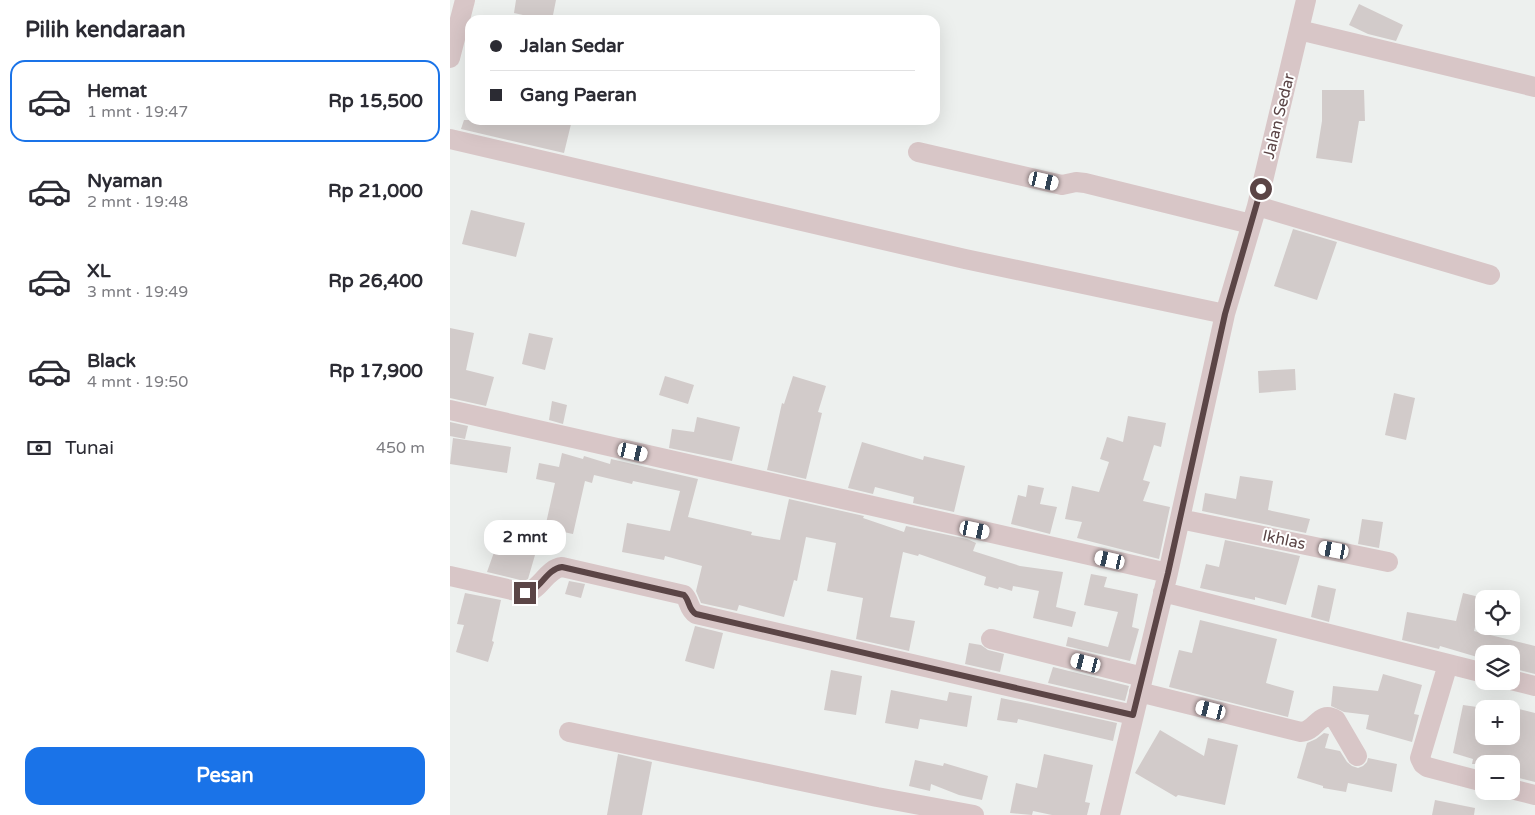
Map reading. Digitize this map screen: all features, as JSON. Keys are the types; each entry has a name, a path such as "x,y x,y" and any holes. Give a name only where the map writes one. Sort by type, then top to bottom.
{"street":[{"path":"450,58 465,0"},
{"name":"Jalan Sedar","path":"1110,815 1166,582 1225,314 1254,215 1306,0"},
{"path":"1299,30 1535,87"},
{"path":"450,139 965,259 1225,314"},
{"path":"918,152 1062,185 1076,182 1085,183 1254,215 1490,275"},
{"path":"450,410 1166,582 1475,671"},
{"name":"Ikhlas","path":"1180,519 1388,562"},
{"path":"450,576 525,593 535,589 554,569 562,567 684,595 691,610 696,614 1133,715"},
{"path":"991,639 1301,732 1305,732 1324,717 1332,717 1336,720 1357,756"},
{"path":"1448,664 1420,758 1421,762 1427,767 1475,780"},
{"path":"1520,682 1535,686"},
{"path":"569,732 877,798 974,815"},
{"path":"1520,791 1535,795"}],"building":[{"path":"516,0 556,0 553,15 523,15 514,13"},
{"path":"1359,4 1403,25 1396,41 1368,34 1349,25"},
{"path":"1322,90 1364,90 1365,121 1359,121 1352,163 1316,158 1322,121"},
{"path":"464,120 465,125 571,125 564,153 461,129"},
{"path":"471,210 525,223 516,257 462,244"},
{"path":"1293,229 1337,242 1317,300 1274,286"},
{"path":"450,328 474,333 466,370 494,377 486,406 450,398"},
{"path":"529,333 553,338 545,370 522,364"},
{"path":"1295,369 1296,390 1259,393 1258,371"},
{"path":"665,376 694,385 688,404 659,395"},
{"path":"793,376 826,386 818,412 822,413 806,479 767,470 782,403 784,404"},
{"path":"1394,393 1415,398 1406,440 1385,435"},
{"path":"552,401 567,405 563,424 549,420"},
{"path":"1128,416 1166,423 1161,447 1154,445 1143,480 1150,482 1143,501 1170,507 1159,559 1077,538 1082,522 1065,519 1072,486 1099,492 1109,462 1100,459 1107,437 1123,442"},
{"path":"697,417 740,427 732,461 669,448 672,429 694,432"},
{"path":"450,422 468,426 465,439 450,436"},
{"path":"453,438 511,447 507,473 450,464"},
{"path":"862,442 923,460 924,456 965,466 954,512 913,503 914,497 875,487 873,494 848,488"},
{"path":"562,453 583,459 584,456 610,464 611,459 698,479 688,517 752,532 751,535 780,540 789,499 864,516 863,518 904,532 906,526 967,539 976,543 973,551 1020,566 1063,572 1056,607 1076,612 1072,627 1033,618 1039,591 1013,586 1012,591 984,585 986,577 919,554 918,556 903,552 890,617 915,621 909,651 856,639 863,598 827,591 836,543 806,537 797,581 794,580 784,617 739,605 737,611 701,603 696,591 702,566 665,556 664,560 622,552 627,523 670,531 680,491 633,481 632,484 594,475 592,483 585,481 573,534 545,528 555,483 536,479 539,463 559,467"},
{"path":"1240,476 1273,481 1268,510 1310,519 1306,533 1202,511 1205,493 1236,499"},
{"path":"1028,485 1044,488 1040,504 1057,507 1050,534 1011,524 1018,495 1026,497"},
{"path":"1362,519 1383,522 1379,548 1358,544"},
{"path":"1225,540 1300,556 1286,605 1255,597 1255,600 1200,588 1206,564 1219,567"},
{"path":"498,541 535,555 528,579 524,581 487,572"},
{"path":"1091,574 1107,577 1104,587 1138,594 1132,627 1139,629 1130,661 1066,646 1068,637 1108,647 1118,612 1084,605"},
{"path":"569,581 585,584 581,598 565,594"},
{"path":"1318,585 1336,589 1329,622 1311,617"},
{"path":"465,593 501,600 492,641 494,642 488,662 456,652 464,625 457,624"},
{"path":"1463,593 1475,596 1475,635 1490,635 1535,646 1535,674 1520,670 1520,645 1475,645 1475,656 1440,646 1439,649 1402,640 1407,612 1456,621"},
{"path":"1200,620 1277,639 1266,683 1294,691 1288,717 1169,687 1179,650 1192,653"},
{"path":"695,626 723,633 714,669 685,661"},
{"path":"969,643 981,645 988,650 1004,654 1000,672 965,664"},
{"path":"1053,667 1129,686 1125,701 1048,683"},
{"path":"831,670 862,676 856,715 824,710"},
{"path":"1383,674 1422,685 1414,714 1419,715 1412,742 1366,729 1369,715 1344,712 1331,706 1333,686 1378,691"},
{"path":"891,690 947,701 949,692 972,696 967,727 920,719 918,729 885,723"},
{"path":"1001,698 1117,723 1113,741 1018,719 1017,723 997,720"},
{"path":"1463,705 1475,707 1475,745 1520,745 1520,709 1535,713 1535,782 1520,778 1520,755 1475,755 1475,764 1472,764 1473,759 1453,753"},
{"path":"1160,730 1204,756 1208,738 1238,745 1225,805 1178,795 1176,797 1135,773"},
{"path":"1324,733 1329,734 1325,748 1340,751 1352,766 1358,768 1363,766 1368,758 1397,764 1392,792 1348,783 1346,792 1323,788 1323,786 1297,778 1307,743"},
{"path":"618,754 652,762 642,815 607,815"},
{"path":"1044,754 1093,765 1085,802 1090,803 1087,815 1052,815 1033,811 1032,815 1010,813 1016,783 1037,788"},
{"path":"915,760 943,766 944,763 988,776 982,800 959,795 931,784 930,791 909,786"},
{"path":"1435,800 1475,808 1474,815 1432,815"}],"route":[{"path":"525,593 535,589 554,569 562,567 684,595 691,610 696,614 992,684 1133,715 1168,573 1225,314 1261,189"}]}
